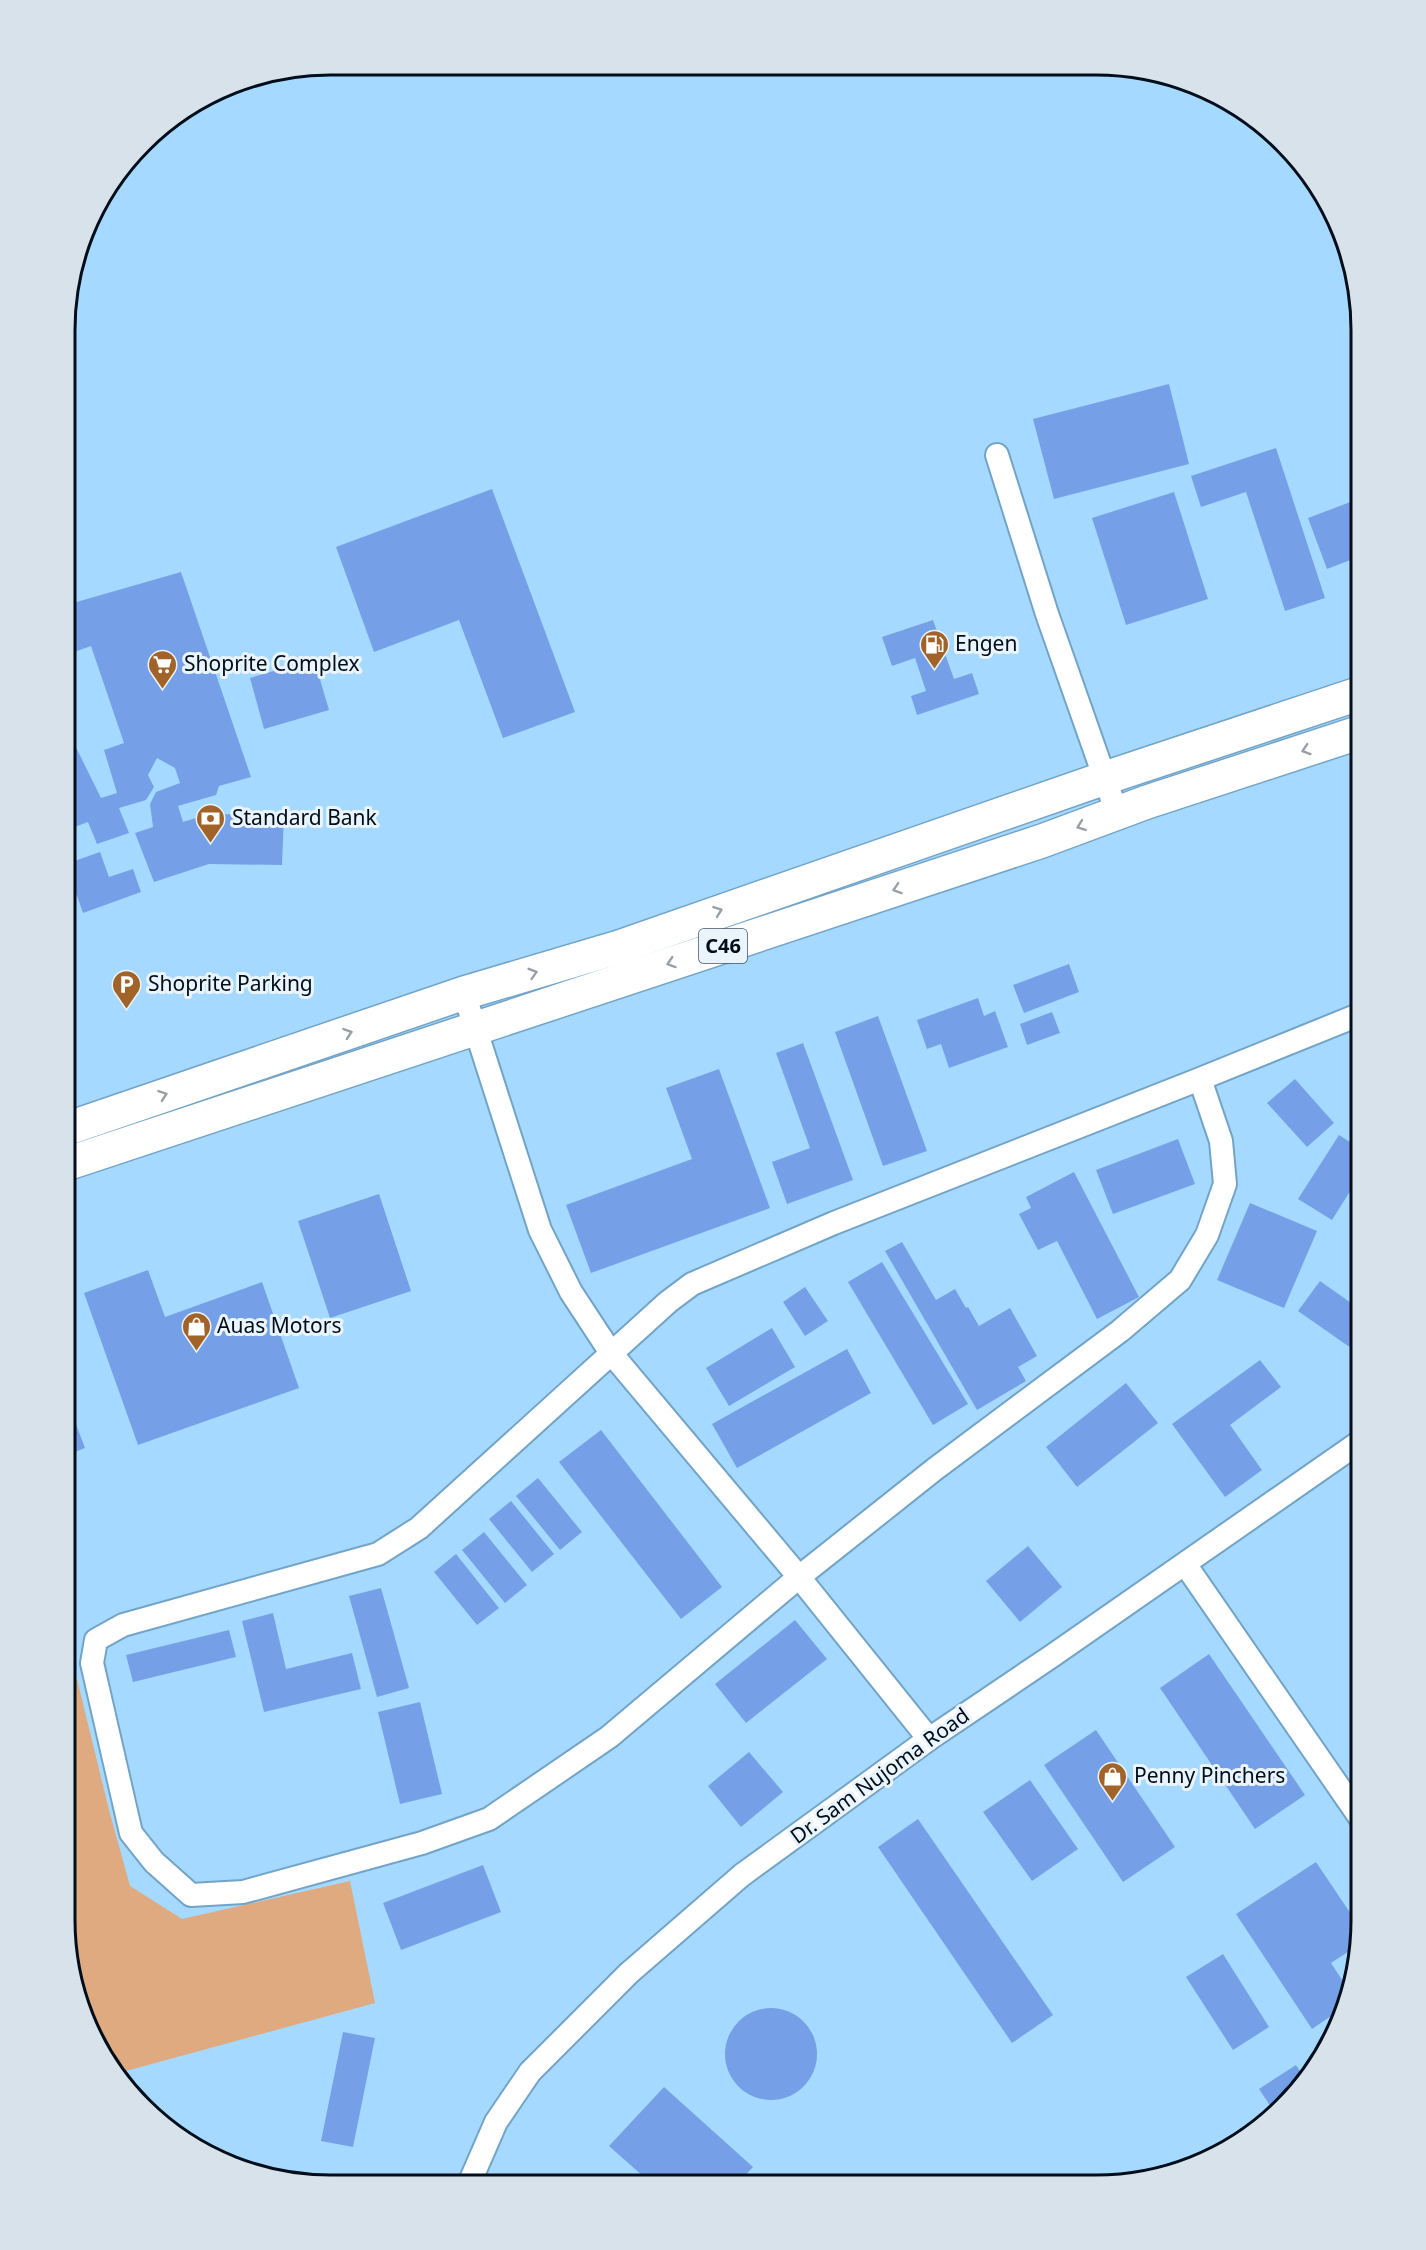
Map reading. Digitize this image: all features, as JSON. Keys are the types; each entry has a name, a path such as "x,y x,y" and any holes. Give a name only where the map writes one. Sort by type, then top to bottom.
{"main road":[{"name":"C46","path":"75,1126 464,993 619,947 1105,778 1351,700"},
{"name":"C46","path":"75,1161 1031,844 1351,735"}],"street":[{"path":"997,455 1047,614 1117,813"},
{"path":"464,993 540,1230 571,1292 611,1353 799,1577 928,1739"},
{"path":"1200,1079 1221,1141 1225,1184 1207,1235 1180,1280 1120,1331 935,1469 799,1577 609,1737 489,1819 422,1843 243,1892 191,1894 154,1862 131,1833 92,1663 96,1640 123,1625 378,1554 419,1528 668,1302 685,1288 700,1280 834,1223 1351,1018"},
{"name":"Dr. Sam Nujoma Road","path":"473,2175 496,2122 530,2073 629,1973 742,1875 928,1739 1185,1564 1351,1447"},
{"path":"1185,1564 1351,1805"}],"shaded area":[{"path":"77,1679 130,1886 182,1919 350,1881 375,2003 125,2071 109,2047 94,2017 77,1953 75,1680"}],"building":[{"path":"1169,384 1189,464 1054,499 1033,419"},
{"path":"1276,448 1325,598 1285,611 1246,492 1201,507 1191,476"},
{"path":"492,489 575,712 503,738 459,620 374,652 336,547"},
{"path":"1174,492 1208,599 1126,625 1092,518"},
{"path":"1351,502 1351,560 1327,569 1308,518"},
{"name":"Shoprite Complex","path":"181,572 251,777 219,786 216,795 178,806 183,822 209,814 284,815 282,865 209,864 154,882 135,833 153,827 150,804 156,792 180,783 175,768 157,758 148,775 154,787 146,800 119,808 129,833 97,844 88,822 75,827 75,745 101,798 117,793 104,750 124,743 91,646 75,652 75,602"},
{"name":"Engen","path":"933,620 954,679 972,673 979,694 917,715 911,696 926,691 915,658 892,666 882,637"},
{"path":"314,659 329,710 264,729 250,678"},
{"path":"100,852 109,877 133,869 141,892 83,913 75,890 75,861"},
{"path":"1069,964 1079,992 1024,1013 1013,985"},
{"path":"978,998 984,1016 995,1011 1008,1047 949,1068 941,1044 927,1049 917,1020"},
{"path":"1052,1012 1060,1033 1027,1045 1020,1024"},
{"path":"878,1016 927,1151 883,1166 835,1032"},
{"path":"803,1043 853,1180 787,1204 772,1162 810,1148 776,1053"},
{"path":"719,1069 770,1208 591,1273 566,1205 692,1159 666,1088"},
{"path":"1295,1079 1334,1123 1307,1147 1267,1103"},
{"path":"1339,1135 1351,1143 1351,1190 1332,1220 1298,1199"},
{"path":"1178,1139 1195,1184 1113,1214 1096,1170"},
{"path":"1074,1172 1139,1297 1097,1319 1057,1241 1038,1250 1019,1214 1031,1208 1026,1197"},
{"path":"379,1194 411,1291 330,1318 298,1221"},
{"path":"1250,1203 1317,1231 1284,1308 1217,1280"},
{"path":"902,1242 936,1300 955,1289 979,1326 1010,1308 1037,1356 1018,1367 1026,1381 977,1410 885,1251"},
{"path":"882,1262 968,1404 933,1425 848,1282"},
{"name":"Auas Motors","path":"148,1270 165,1317 262,1282 299,1388 138,1445 84,1293"},
{"path":"1320,1281 1351,1303 1351,1348 1298,1311"},
{"path":"805,1287 828,1321 805,1336 783,1302"},
{"path":"772,1328 795,1367 729,1406 706,1368"},
{"path":"847,1349 871,1393 737,1468 712,1424"},
{"path":"1260,1360 1281,1387 1230,1425 1262,1470 1225,1497 1172,1424"},
{"path":"1126,1383 1158,1423 1077,1487 1046,1447"},
{"path":"75,1422 85,1448 75,1452"},
{"path":"601,1430 722,1587 681,1619 559,1462"},
{"path":"538,1478 582,1532 560,1550 516,1496"},
{"path":"511,1501 554,1554 532,1572 489,1519"},
{"path":"484,1532 527,1585 505,1603 462,1550"},
{"path":"1028,1546 1062,1587 1020,1622 986,1581"},
{"path":"456,1554 499,1608 477,1625 434,1572"},
{"path":"381,1588 409,1688 377,1697 349,1596"},
{"path":"273,1613 286,1669 352,1653 361,1689 264,1712 242,1621"},
{"path":"795,1620 827,1659 746,1723 715,1684"},
{"path":"229,1630 236,1657 133,1682 126,1655"},
{"path":"1209,1654 1305,1795 1255,1829 1160,1688"},
{"path":"420,1702 442,1794 400,1804 378,1712"},
{"path":"1096,1730 1175,1847 1123,1882 1044,1765"},
{"path":"749,1752 783,1792 741,1827 708,1786"},
{"path":"1030,1780 1078,1849 1032,1881 983,1812"},
{"path":"918,1819 1053,2015 1012,2043 878,1847"},
{"path":"1316,1862 1351,1914 1349,1951 1331,1963 1343,1982 1333,2015 1312,2029 1236,1914"},
{"path":"483,1865 501,1912 401,1950 383,1903"},
{"path":"1223,1954 1269,2027 1233,2050 1186,1977"},
{"path":"771,2008 797,2016 809,2028 817,2054 809,2080 797,2092 771,2100 745,2092 733,2080 725,2054 733,2028 745,2016"},
{"path":"343,2032 375,2038 353,2147 321,2141"},
{"path":"1296,2065 1301,2072 1270,2106 1259,2089"},
{"path":"664,2087 753,2167 745,2175 642,2175 609,2146"}],"place":[{"name":"Engen","path":"934,670"},
{"name":"Shoprite Complex","path":"163,690"},
{"name":"Standard Bank","path":"211,844"},
{"name":"Shoprite Parking","path":"127,1010"},
{"name":"Auas Motors","path":"196,1352"},
{"name":"Penny Pinchers","path":"1113,1802"}]}
